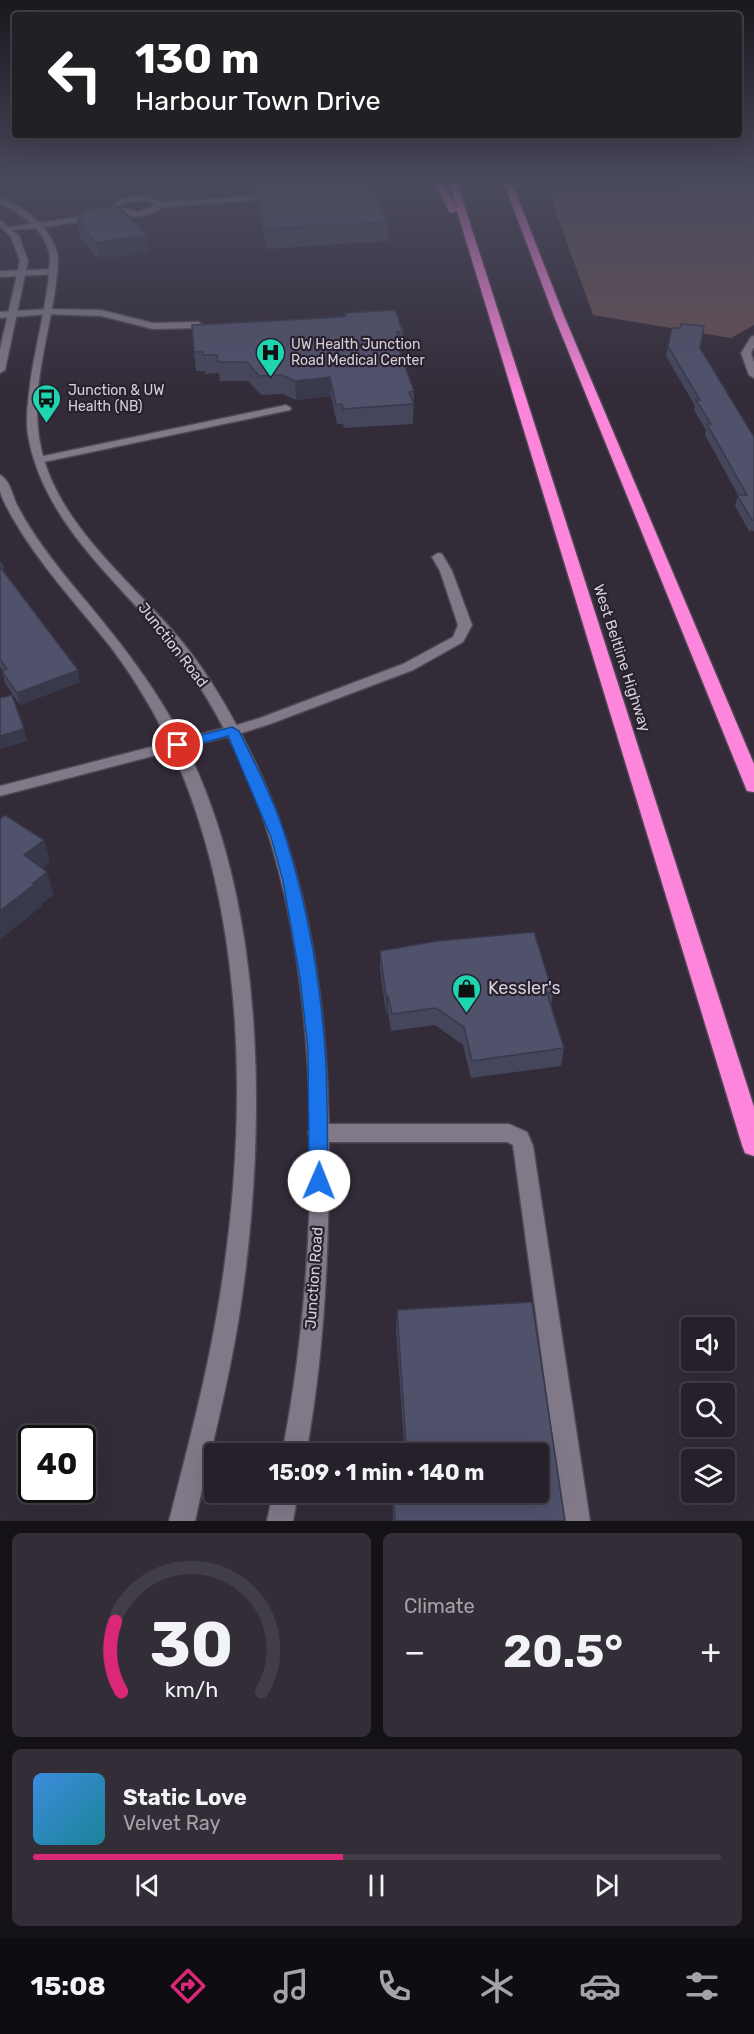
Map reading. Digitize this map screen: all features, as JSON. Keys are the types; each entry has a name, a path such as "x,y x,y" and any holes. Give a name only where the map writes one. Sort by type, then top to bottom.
{"highway":[{"name":"West Beltline Highway","path":"475,254 544,466 754,1145"},
{"path":"535,254 754,786"}],"street":[{"path":"0,370 22,273 23,254"},
{"name":"Junction Road","path":"54,254 54,271 31,411 33,435 39,460 52,490 75,528 174,641 204,682 232,731 275,828 290,881 305,955 316,1049 319,1200 314,1296 296,1443"},
{"path":"0,274 54,271"},
{"path":"0,315 101,312 153,326 198,324"},
{"path":"754,339 746,353 754,375"},
{"path":"39,460 129,443 286,408"},
{"path":"0,478 8,500 27,534 131,666 178,745 201,799 230,910 238,965 244,1054 243,1150 232,1287 209,1405 182,1521"},
{"path":"0,791 265,721 408,666 438,652 458,639 465,625 446,571 438,557"},
{"path":"318,1132 509,1133 519,1139 523,1146 577,1521"},
{"path":"280,1521 284,1503"}],"shaded area":[{"path":"571,254 754,254 754,325 731,338 593,315"}],"building":[{"name":"UW Health Junction Road Medical Center","path":"395,310 403,332 397,332 400,341 396,341 414,391 409,392 414,404 343,409 342,404 336,405 330,377 295,381 282,375 259,376 247,362 218,362 217,355 203,355 203,352 194,352 192,325 326,318 346,316 345,313"},
{"path":"681,324 704,326 700,348 754,437 754,520 737,495 747,495 707,424 711,424 696,400 700,400 668,346 672,328 680,328"},
{"path":"0,561 4,567 1,568 78,670 17,693 2,671 7,669 0,659"},
{"path":"12,695 24,729 0,736 0,698"},
{"path":"5,815 44,840 24,855 47,872 0,911 0,819"},
{"name":"Kessler's","path":"534,932 553,993 547,993 564,1048 472,1061 464,1027 436,1008 392,1014 388,996 386,997 380,951 437,941"},
{"path":"532,1302 565,1521 395,1521 394,1503 549,1503 549,1443 406,1443 397,1310"}],"place":[{"name":"UW Health Junction Road Medical Center","path":"270,378"},
{"name":"Junction & UW Health (NB)","path":"47,424"},
{"name":"Kessler's","path":"467,1014"}],"route":[{"path":"178,745 232,731 279,837 290,881 308,978 316,1049 319,1181"}]}
